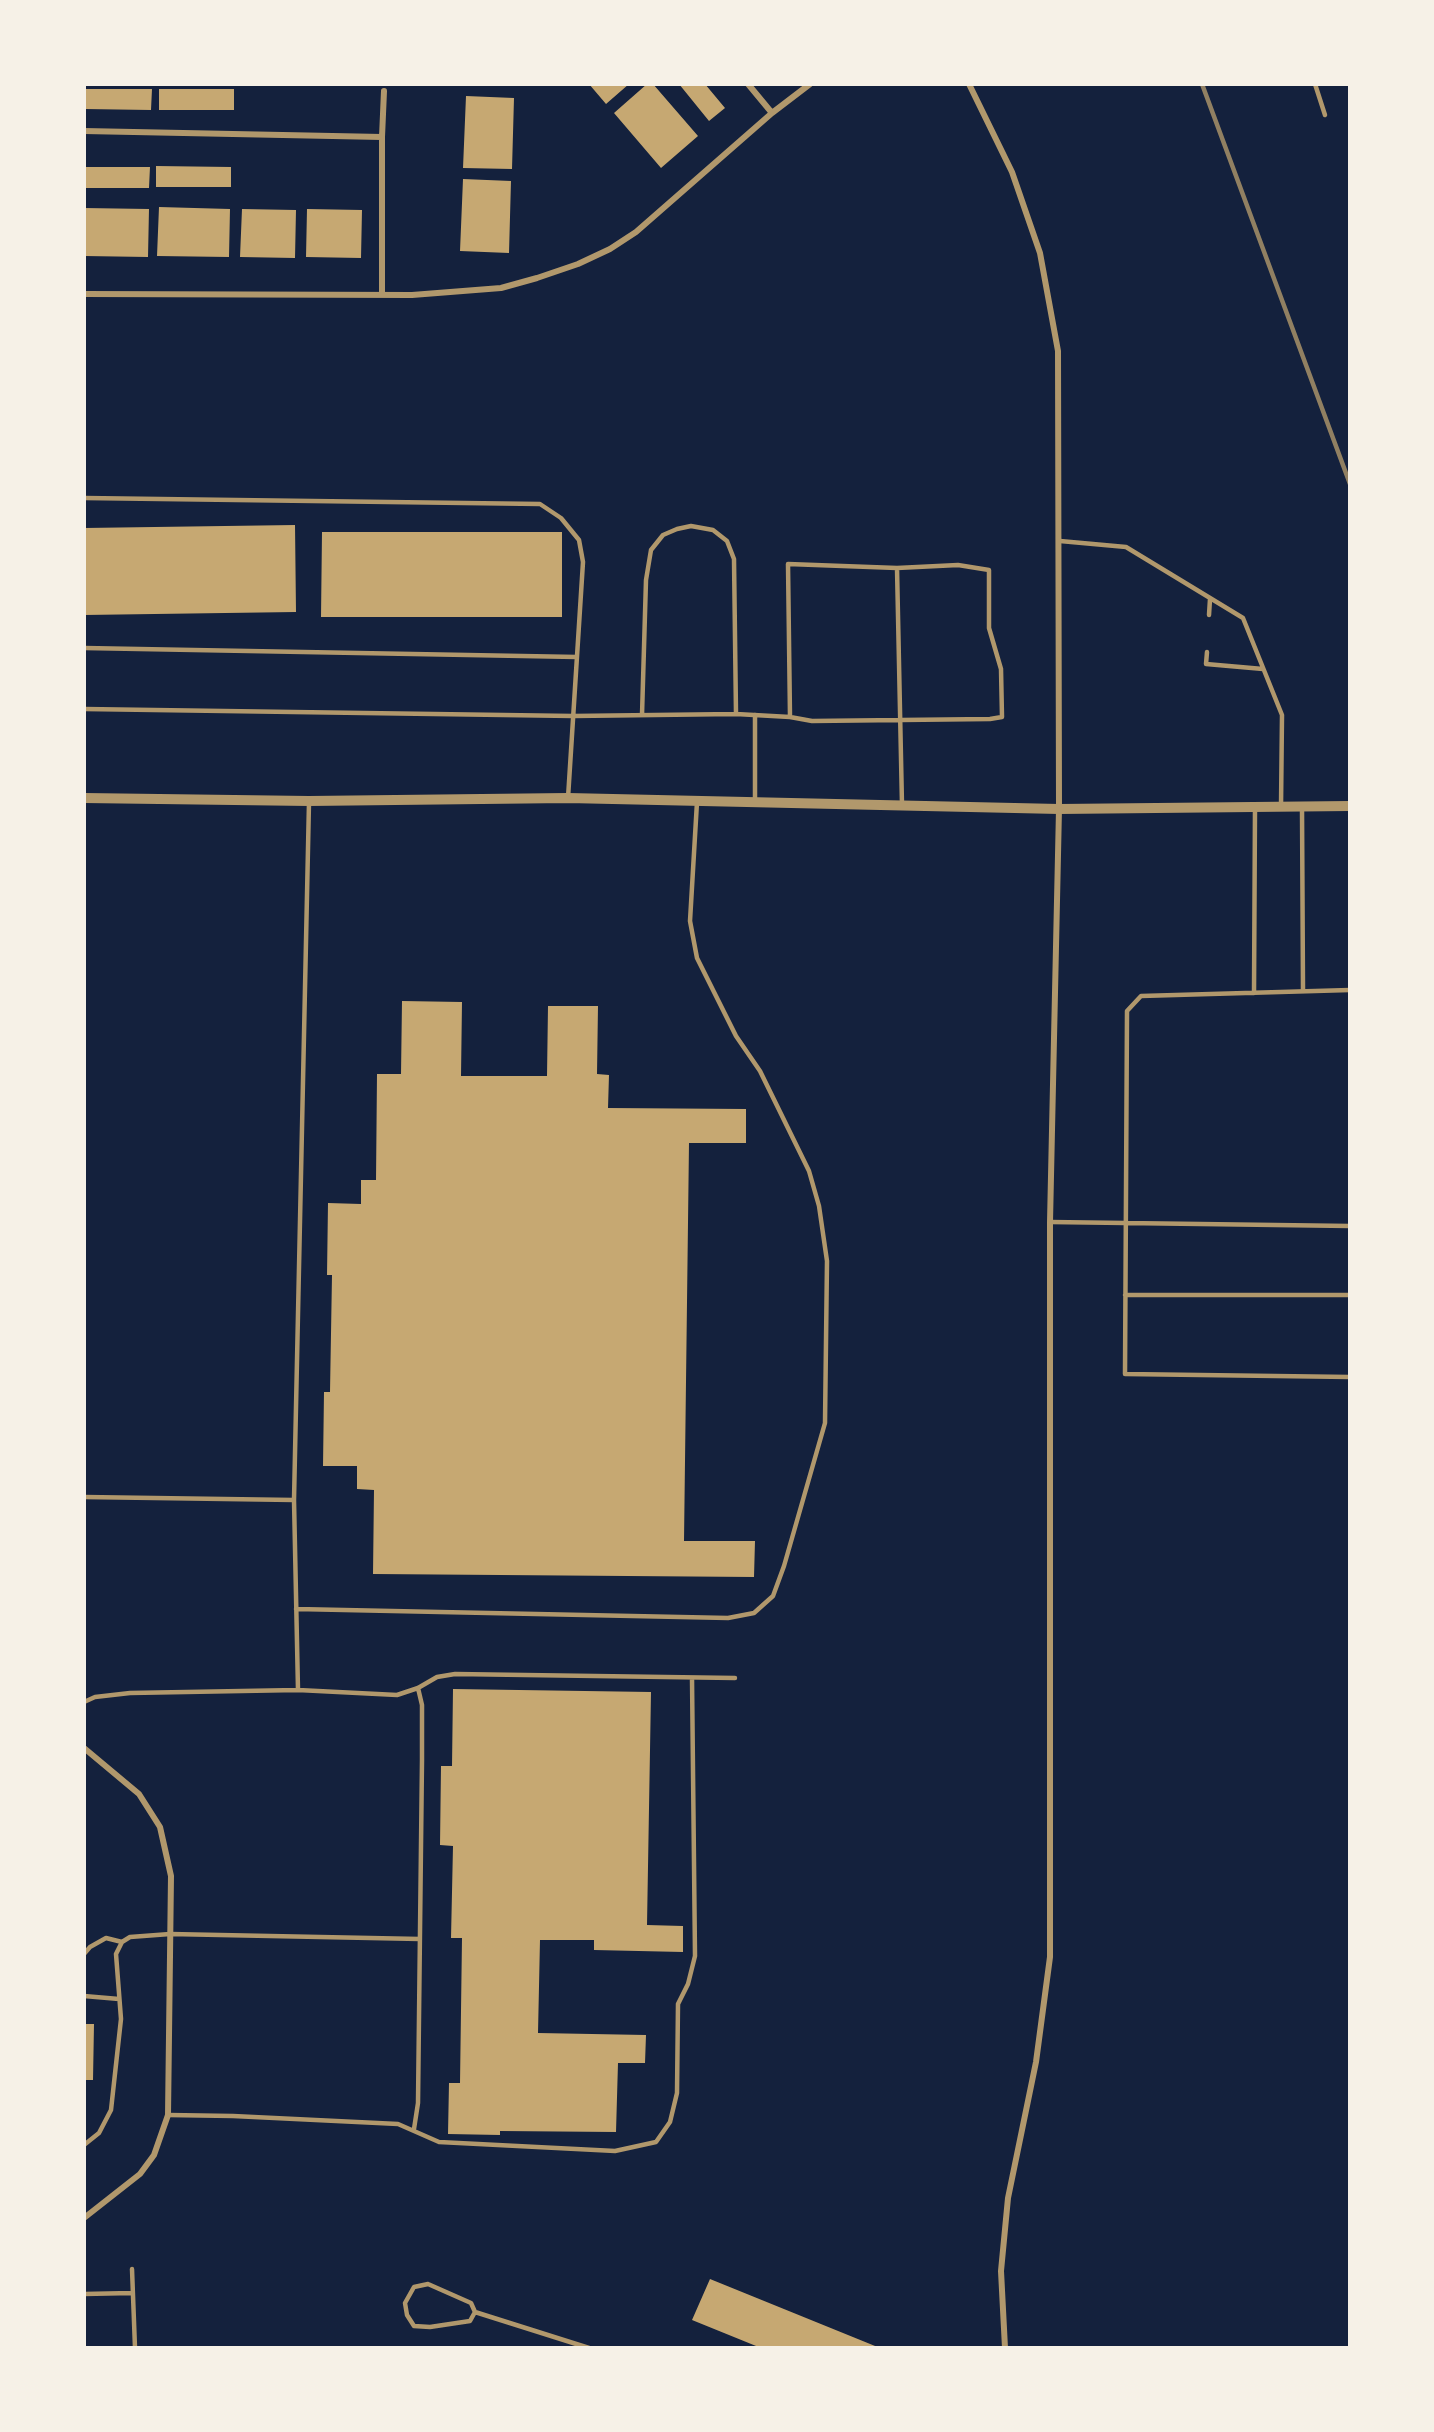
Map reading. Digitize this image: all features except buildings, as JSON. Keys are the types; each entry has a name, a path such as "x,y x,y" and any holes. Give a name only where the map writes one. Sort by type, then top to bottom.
{"street":[{"path":"748,84 772,113"},
{"path":"84,294 382,295 464,292 501,288 578,264 610,249 636,232 772,113 810,84"},
{"path":"969,84 1012,172 1040,254 1058,351 1059,809 1050,1222 1050,1957 1036,2062 1008,2198 1001,2271 1005,2348"},
{"path":"382,295 384,91"},
{"path":"84,131 382,137"},
{"path":"84,798 309,801 568,798 1059,809 1350,807"},
{"path":"84,1748 139,1794 160,1827 171,1876 168,2115 154,2155 140,2174 84,2218"}],"lane":[{"path":"1315,84 1325,115"},
{"path":"84,498 540,504 561,518 579,540 583,562 568,798"},
{"path":"642,715 646,580 651,550 663,535 691,526 713,530 727,541 734,559 736,714"},
{"path":"1060,541 1126,548 1243,618 1282,715 1281,807"},
{"path":"84,709 573,716 736,714 790,717 812,722 990,719 1002,717 1001,669 989,628 989,570 958,565 897,568 788,564 790,717"},
{"path":"897,568 902,807"},
{"path":"1209,615 1210,598"},
{"path":"84,648 577,657"},
{"path":"1207,652 1206,664 1263,669"},
{"path":"755,715 755,803"},
{"path":"298,1690 294,1500 309,801"},
{"path":"296,1609 728,1618 754,1613 773,1596 784,1566 825,1423 827,1261 819,1206 809,1171 760,1071 736,1036 697,958 690,921 697,801"},
{"path":"1302,806 1303,991"},
{"path":"1254,993 1255,807"},
{"path":"1350,990 1141,996 1127,1011 1125,1295 1125,1374 1350,1377"},
{"path":"1050,1222 1350,1226"},
{"path":"1125,1295 1350,1295"},
{"path":"84,1497 294,1500"},
{"path":"84,1702 95,1697 130,1693 298,1690 397,1695 418,1688 437,1677 454,1674 735,1678"},
{"path":"168,2115 398,2124 414,2129 439,2142 615,2151 656,2142 670,2122 677,2092 678,2004 688,1984 695,1956 692,1678"},
{"path":"414,2129 418,2103 420,1939 422,1705 418,1688"},
{"path":"84,2145 99,2133 111,2110 121,2019 116,1954 122,1942 130,1936 170,1934 420,1939"},
{"path":"84,1954 90,1947 106,1938 122,1942"},
{"path":"84,1996 119,1999"},
{"path":"132,2269 135,2348"},
{"path":"475,2312 470,2321 430,2327 414,2326 407,2315 405,2303 414,2287 428,2284 471,2303 475,2312 589,2348"},
{"path":"84,2294 132,2293"}],"railway":[{"path":"1202,84 1350,484"}]}
